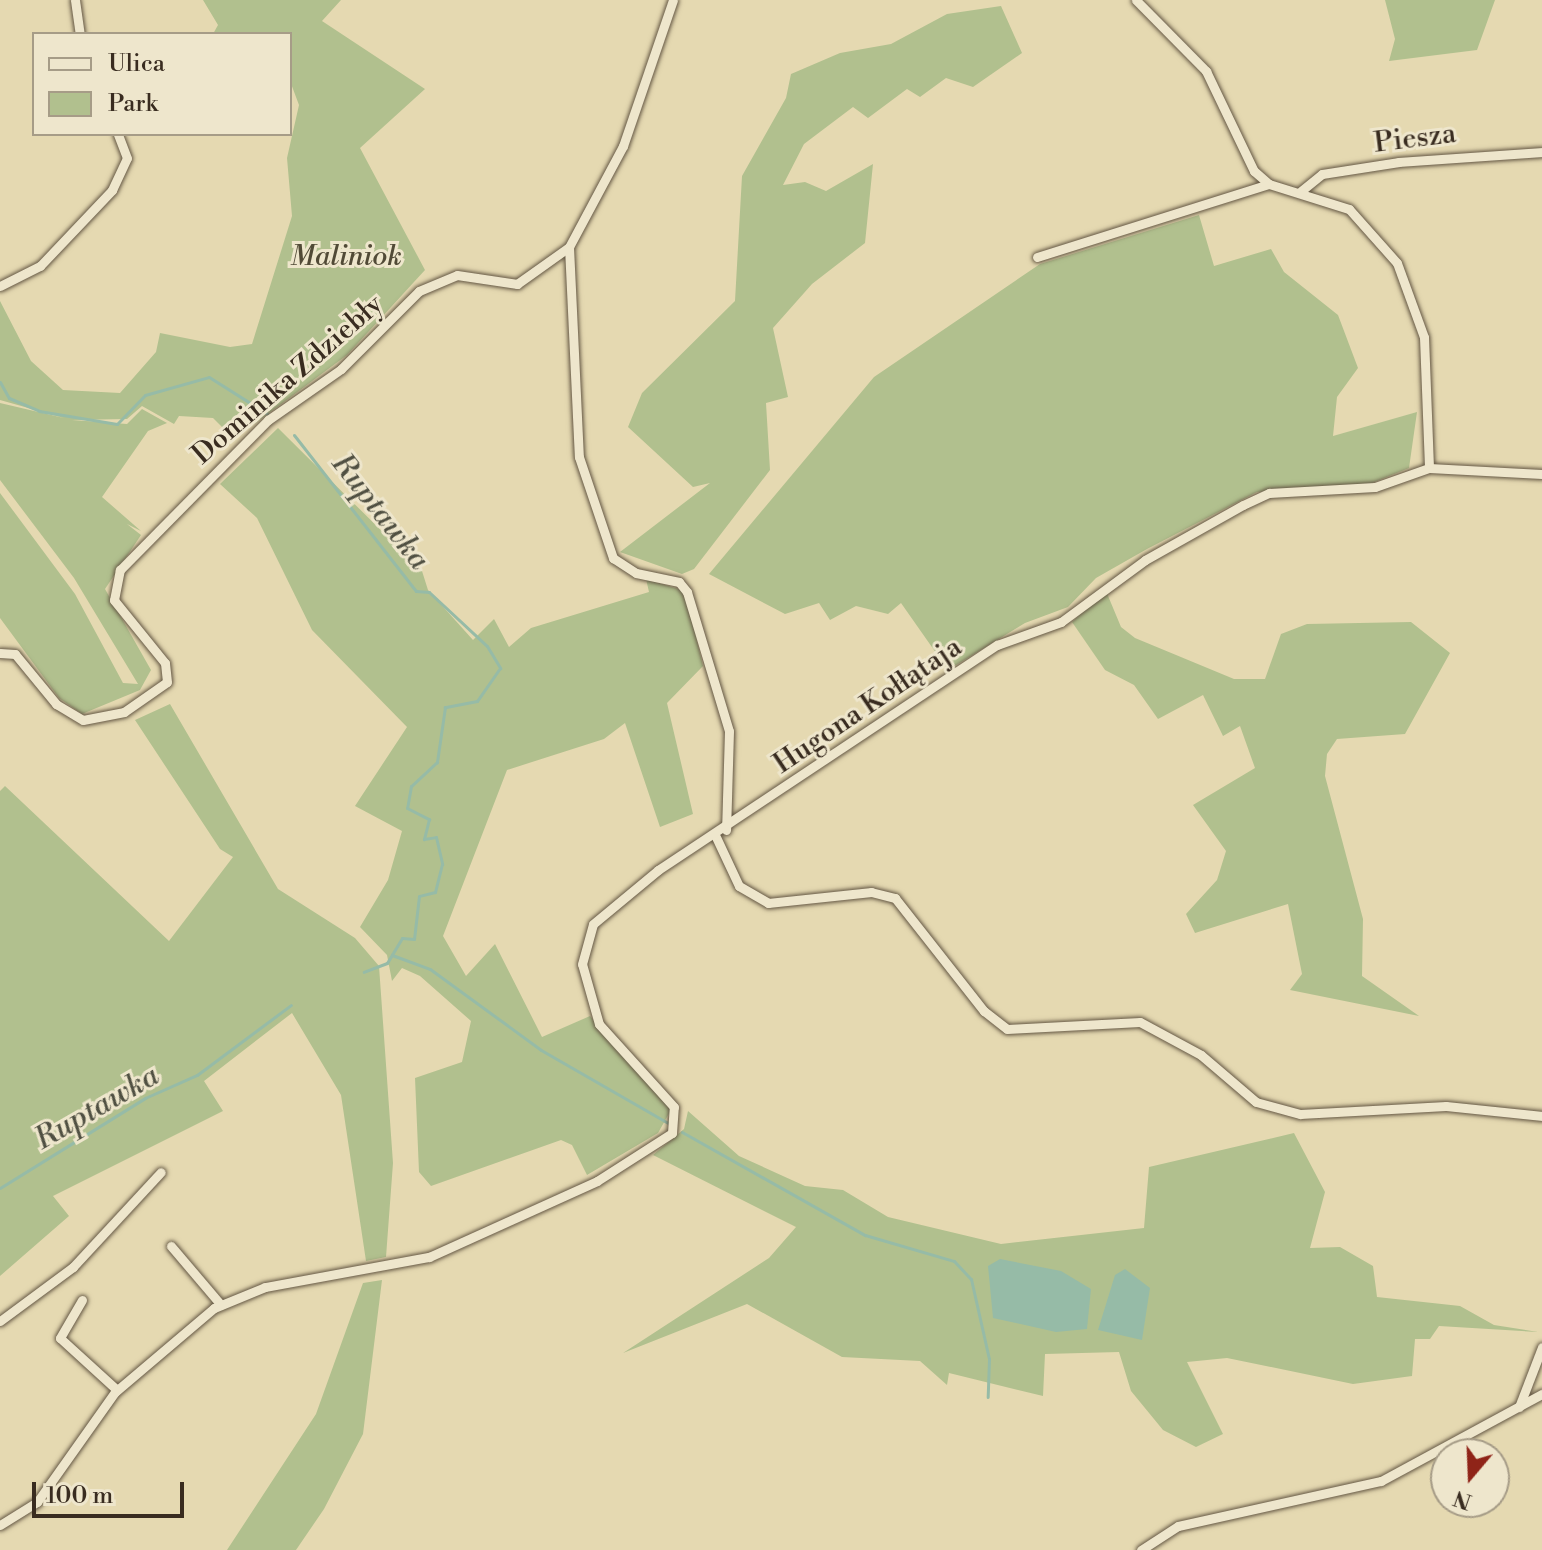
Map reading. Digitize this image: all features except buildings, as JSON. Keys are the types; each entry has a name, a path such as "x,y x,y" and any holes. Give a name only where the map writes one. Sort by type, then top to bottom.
{"street":[{"path":"75,0 80,32"},
{"name":"Dominika Zdziebły","path":"0,653 15,654 56,704 83,720 124,712 162,687 165,663 114,600 115,580 132,555 268,420 341,369 419,291 457,275 517,284 569,247 623,146 673,0"},
{"path":"1136,0 1206,71 1245,158 1269,184"},
{"path":"0,286 40,266 112,190 127,158 119,136"},
{"name":"Piesza","path":"1301,191 1322,174 1399,162 1542,152"},
{"path":"1037,257 1269,184 1331,199 1368,224 1408,281 1424,337 1429,468 1542,474"},
{"path":"569,247 579,457 613,558 636,573 679,582 687,592 729,731 726,830"},
{"name":"Hugona Kołłątaja","path":"0,1525 37,1502 117,1390 221,1305 265,1287 429,1257 597,1181 672,1133 676,1113 669,1099 593,1011 584,951 599,916 658,870 716,837 997,645 1061,622 1145,560 1243,505 1269,493 1375,487 1429,468"},
{"path":"716,837 739,886 768,903 871,892 895,898 984,1011 1007,1029 1140,1022 1201,1055 1256,1102 1300,1114 1446,1106 1542,1116"},
{"path":"0,1321 73,1267 161,1172"},
{"path":"171,1246 221,1305"},
{"path":"82,1300 60,1338 117,1390"},
{"path":"1519,1407 1542,1347"},
{"path":"1141,1550 1178,1526 1381,1481 1542,1394"}],"green space":[{"name":"Maliniok","path":"203,0 341,0 322,21 425,89 360,148 425,270 347,355 234,439 213,418 179,416 174,424 142,406 127,419 72,420 127,424 142,409 167,423 148,431 102,497 141,531 127,524 141,535 105,589 151,670 140,690 82,714 59,698 0,618 0,493 75,594 123,683 138,684 74,578 0,480 0,403 64,418 0,400 0,301 31,361 63,390 120,393 156,352 160,333 230,347 252,344 292,216 287,158 299,105 292,86 292,32 214,32 218,25"},
{"path":"1385,0 1495,0 1477,50 1389,61 1395,39"},
{"path":"1001,6 1022,53 973,87 946,78 920,97 907,89 868,118 853,107 804,144 783,185 805,182 826,191 873,164 865,243 812,284 773,328 788,397 766,403 770,470 694,569 682,574 620,552 710,483 693,487 628,427 642,393 735,301 742,176 786,98 791,74 840,53 891,44 947,14"},
{"path":"1199,215 1214,266 1271,249 1284,272 1338,315 1358,368 1337,397 1333,436 1417,412 1409,468 1372,483 1257,492 1096,578 1068,607 1025,623 948,670 901,603 888,614 856,606 830,620 819,603 785,614 709,574 874,377 1040,264"},
{"path":"278,428 422,571 428,590 473,640 494,619 509,647 531,628 649,592 646,579 685,591 703,666 667,703 693,814 660,827 625,723 604,739 507,770 443,936 466,976 495,944 542,1037 590,1016 671,1110 658,1133 587,1175 572,1145 561,1140 431,1186 419,1172 415,1078 462,1062 471,1021 420,976 402,968 392,981 387,955 360,927 388,880 402,831 355,806 407,727 312,630 257,518 220,484"},
{"path":"1106,591 1121,627 1135,638 1234,679 1265,679 1281,634 1307,624 1411,622 1450,653 1405,734 1337,739 1327,754 1325,776 1363,919 1362,976 1419,1016 1290,990 1302,974 1288,904 1195,933 1186,914 1217,880 1226,851 1193,805 1255,768 1240,726 1223,736 1203,695 1158,719 1134,685 1105,670 1072,622"},
{"path":"170,704 278,889 355,938 379,966 393,1163 386,1257 366,1261 341,1095 292,1013 204,1081 223,1111 53,1196 69,1216 0,1276 0,791 5,786 169,941 233,857 220,849 135,720"},
{"path":"688,1111 739,1156 805,1186 843,1190 888,1217 1001,1244 1144,1228 1149,1167 1294,1133 1325,1192 1310,1248 1340,1247 1373,1266 1377,1297 1460,1306 1494,1325 1538,1332 1439,1326 1430,1339 1415,1339 1412,1376 1353,1384 1227,1358 1187,1362 1223,1434 1196,1447 1163,1430 1131,1391 1119,1352 1045,1354 1043,1396 949,1373 947,1385 920,1361 842,1357 747,1304 623,1353 769,1258 796,1227 653,1155 684,1129"},
{"path":"382,1280 363,1434 324,1509 296,1550 227,1550 316,1414 363,1283"}],"shaded area":[{"path":"1000,1259 1061,1271 1091,1289 1087,1329 1056,1332 993,1318 988,1266"},
{"path":"1125,1269 1150,1288 1142,1340 1098,1330 1115,1275"}],"waterway":[{"name":"Ruptawka","path":"0,382 9,398 39,411 117,424 145,395 209,377 269,415"},
{"name":"Ruptawka","path":"294,435 416,591 429,592 487,646 500,668 477,701 445,707 437,762 411,786 407,808 429,819 424,839 436,837 442,864 435,892 419,896 414,939 402,938 387,963 364,972"},
{"path":"392,955 430,969 541,1050 668,1123"},
{"name":"Ruptawka","path":"0,1188 145,1098 197,1075 291,1005"},
{"path":"682,1132 865,1235 954,1261 971,1279 989,1359 988,1397"}]}
